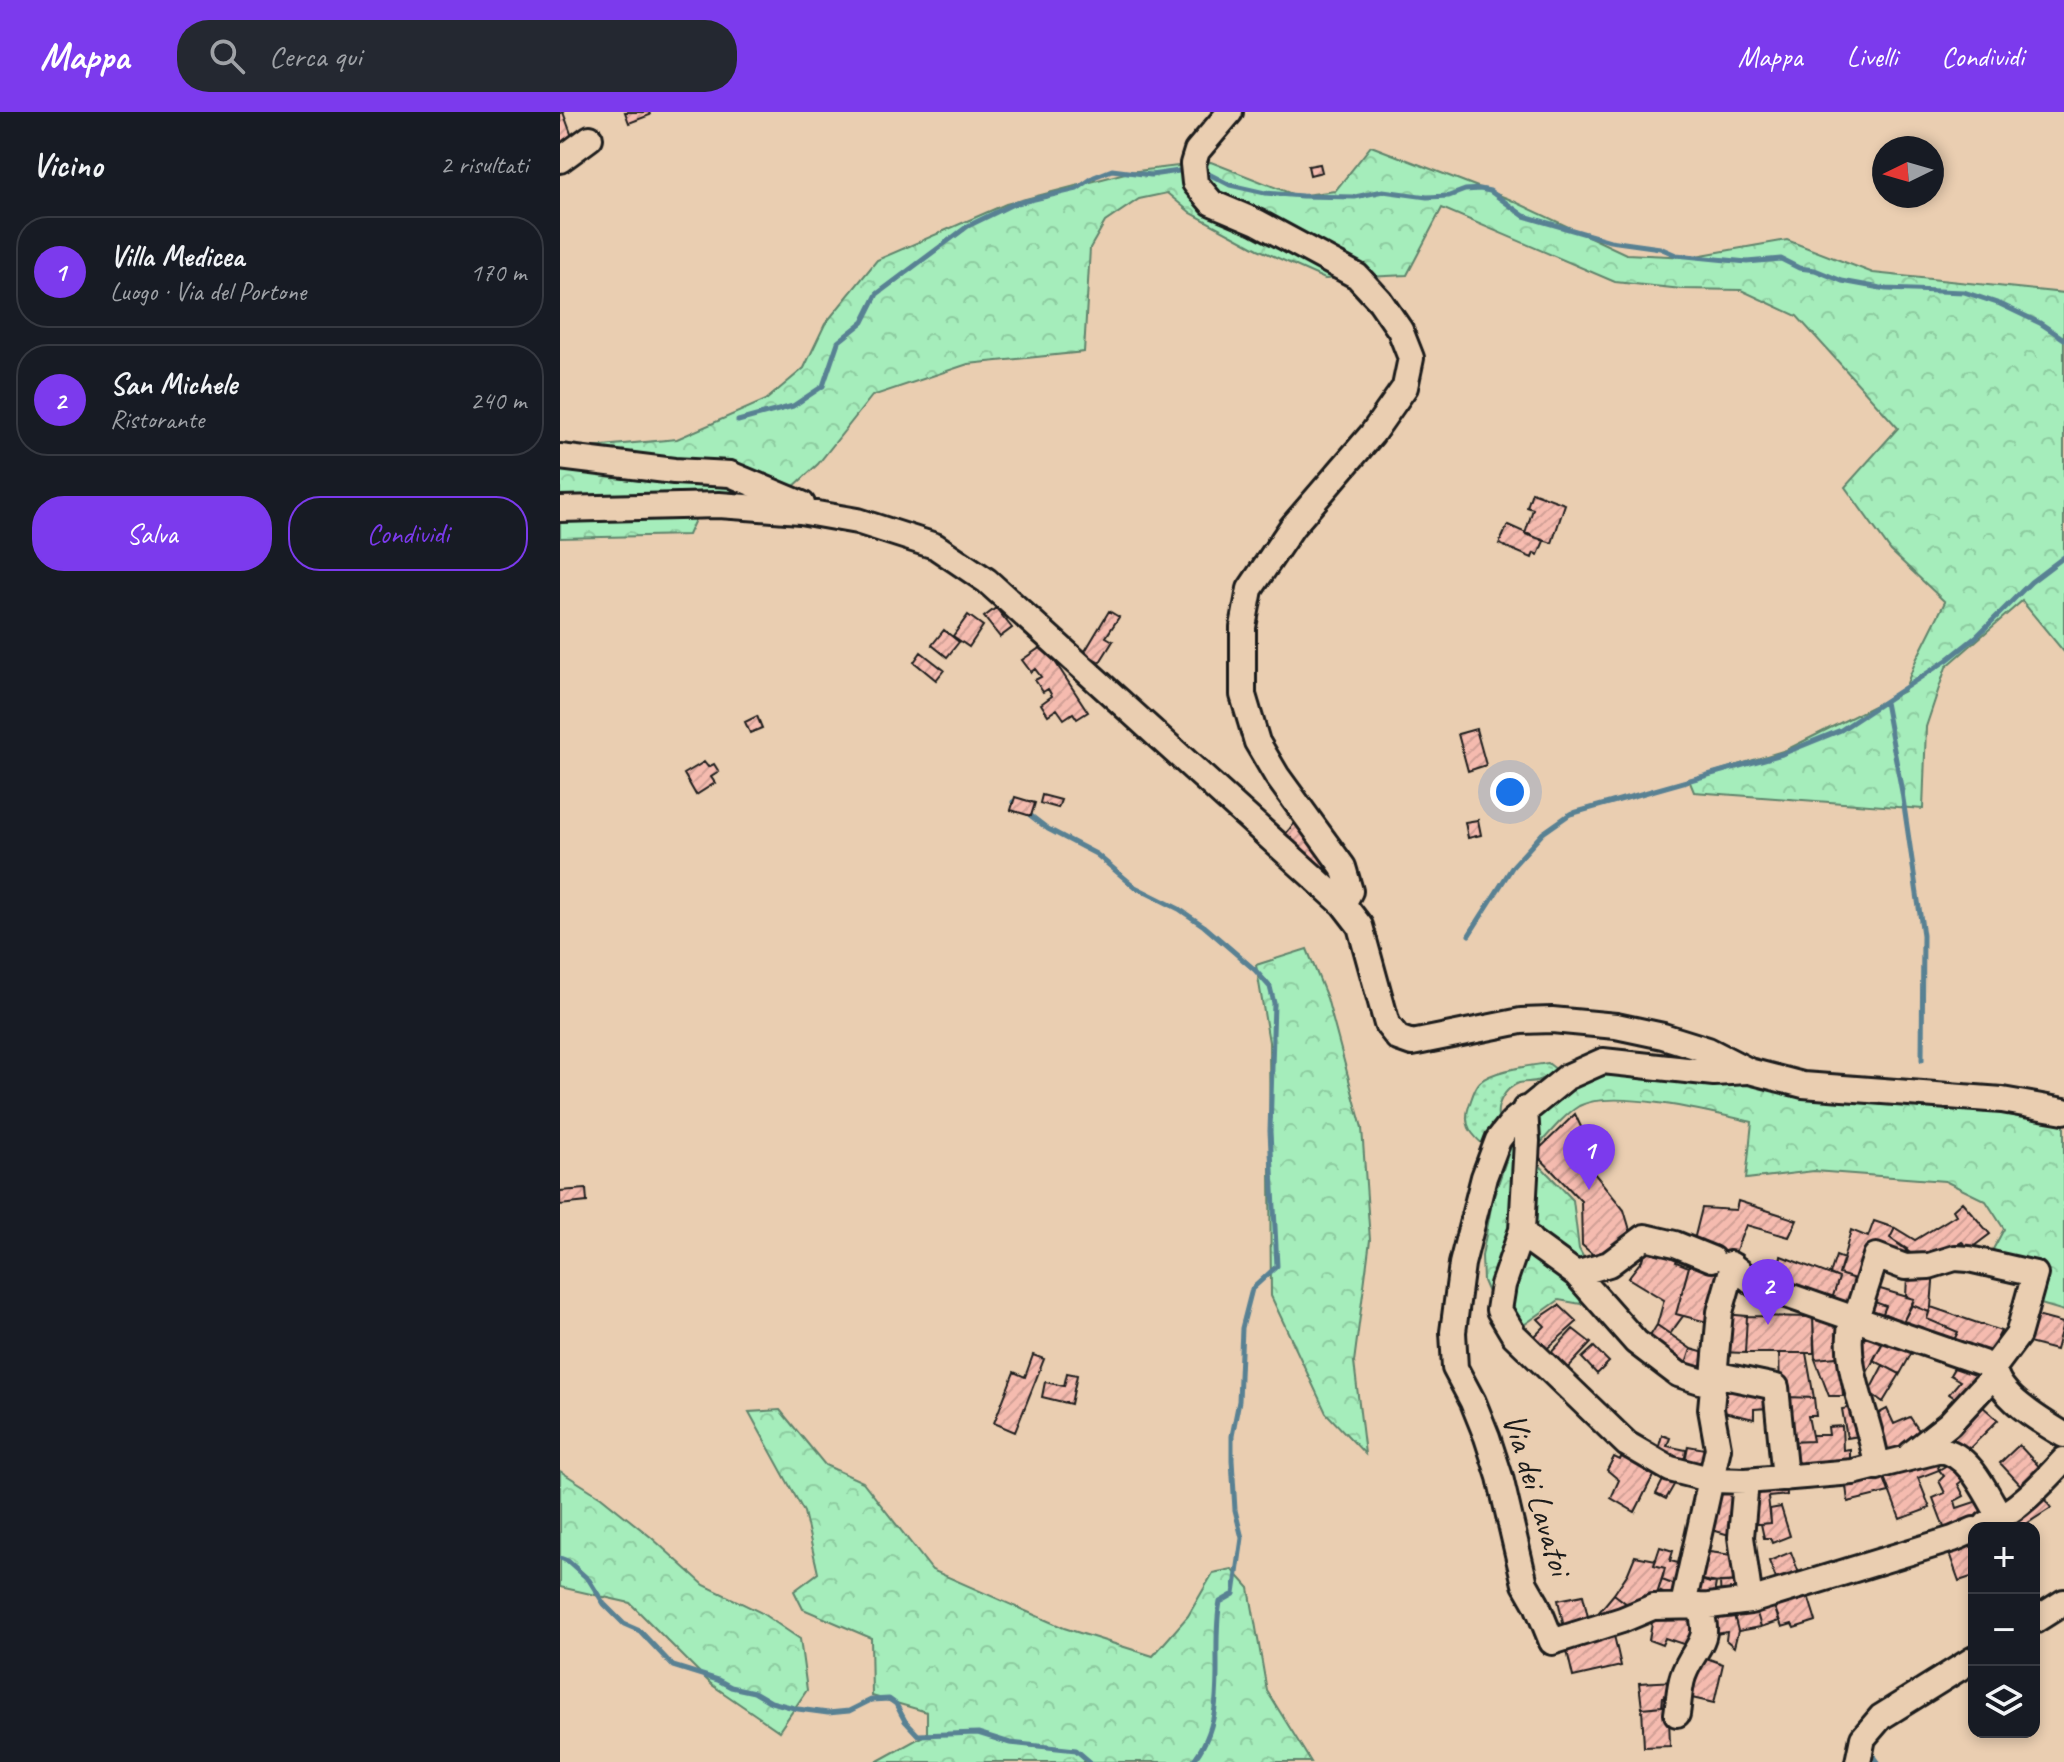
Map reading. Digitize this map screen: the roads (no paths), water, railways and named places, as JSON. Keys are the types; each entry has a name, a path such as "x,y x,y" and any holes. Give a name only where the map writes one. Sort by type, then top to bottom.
{"street":[{"path":"1230,112 1197,151 1193,164 1195,183 1212,203 1257,222 1357,276 1380,301 1400,330 1411,358 1405,387 1372,434 1292,527 1250,589 1243,627 1243,695 1257,742 1277,776 1343,867 1350,891 1343,904"},
{"path":"560,160 590,138"},
{"path":"560,457 674,471 730,474 834,517"},
{"path":"560,509 719,505 800,511 857,521 935,546 987,581 1343,904 1360,926 1378,999 1387,1024 1398,1038 1412,1043 1430,1041 1521,1021 1552,1020 1616,1026 1708,1050 1749,1071 1803,1085 2002,1100 2064,1111"},
{"path":"1749,1071 1714,1073 1603,1061 1567,1077 1525,1109 1527,1141 1522,1230 1503,1285 1499,1310 1514,1335 1627,1444 1670,1469 1713,1480 1746,1481 1853,1472 1941,1450 1962,1457 2001,1518"},
{"name":"Via dei Lavatoi","path":"1525,1109 1498,1140 1484,1177 1462,1264 1453,1332 1455,1368 1473,1402 1500,1477 1525,1584 1552,1642 1653,1607 1691,1606"},
{"path":"1522,1230 1532,1242 1576,1274 1636,1342 1678,1374 1776,1387 1785,1478"},
{"path":"1576,1274 1609,1264 1645,1237 1675,1244 1725,1263 1757,1285 1994,1371 2009,1396 2064,1435"},
{"path":"1877,1467 1848,1359 1849,1319 1876,1256 1905,1267 1929,1266 1955,1258 2035,1274 2018,1335 1994,1371 1949,1424 1919,1446 1908,1460"},
{"path":"1677,1714 1682,1679 1705,1635 1705,1625 1691,1606 1718,1448 1711,1409 1725,1263"},
{"path":"1992,1522 2044,1482 2064,1460"},
{"path":"1746,1481 1741,1537 1750,1601"},
{"path":"1691,1606 1750,1601 1968,1532"},
{"path":"2040,1617 2064,1602"},
{"path":"1858,1762 1863,1738 1881,1717 1968,1663"}],"waterway":[{"path":"738,421 793,406 823,386 838,342 863,322 877,294 968,226 1013,204 1077,189 1094,177 1112,170 1151,175 1186,170"},
{"path":"1203,171 1230,185 1265,193 1302,196 1355,197 1383,191 1427,197 1480,189 1490,191 1524,216 1610,241 1660,248 1676,255 1747,262 1781,259 1842,281 1886,289 1964,292 2000,304 2040,323 2064,339"},
{"path":"1469,935 1513,866 1543,833 1570,814 1782,754 1841,730 1947,660 1976,637 2031,582 2064,557"},
{"path":"1885,702 1923,935 1922,1060"},
{"path":"1013,802 1048,829 1096,854 1135,887 1179,909 1204,926 1255,970 1270,987 1274,1003 1270,1131 1277,1266 1252,1289 1242,1328 1239,1401 1232,1436 1235,1510 1242,1538 1234,1594 1220,1602 1217,1684 1211,1725 1204,1744 1192,1762"},
{"path":"560,1558 568,1561 589,1580 604,1604 624,1624 640,1631 673,1666 798,1709 828,1713 849,1711 871,1700 889,1699 918,1735 978,1733 1010,1743 1076,1750 1090,1762"},
{"path":"1870,1751 1878,1762"}],"place":[{"name":"Villa Medicea","path":"1589,1190"},
{"name":"San Michele","path":"1768,1325"}]}
